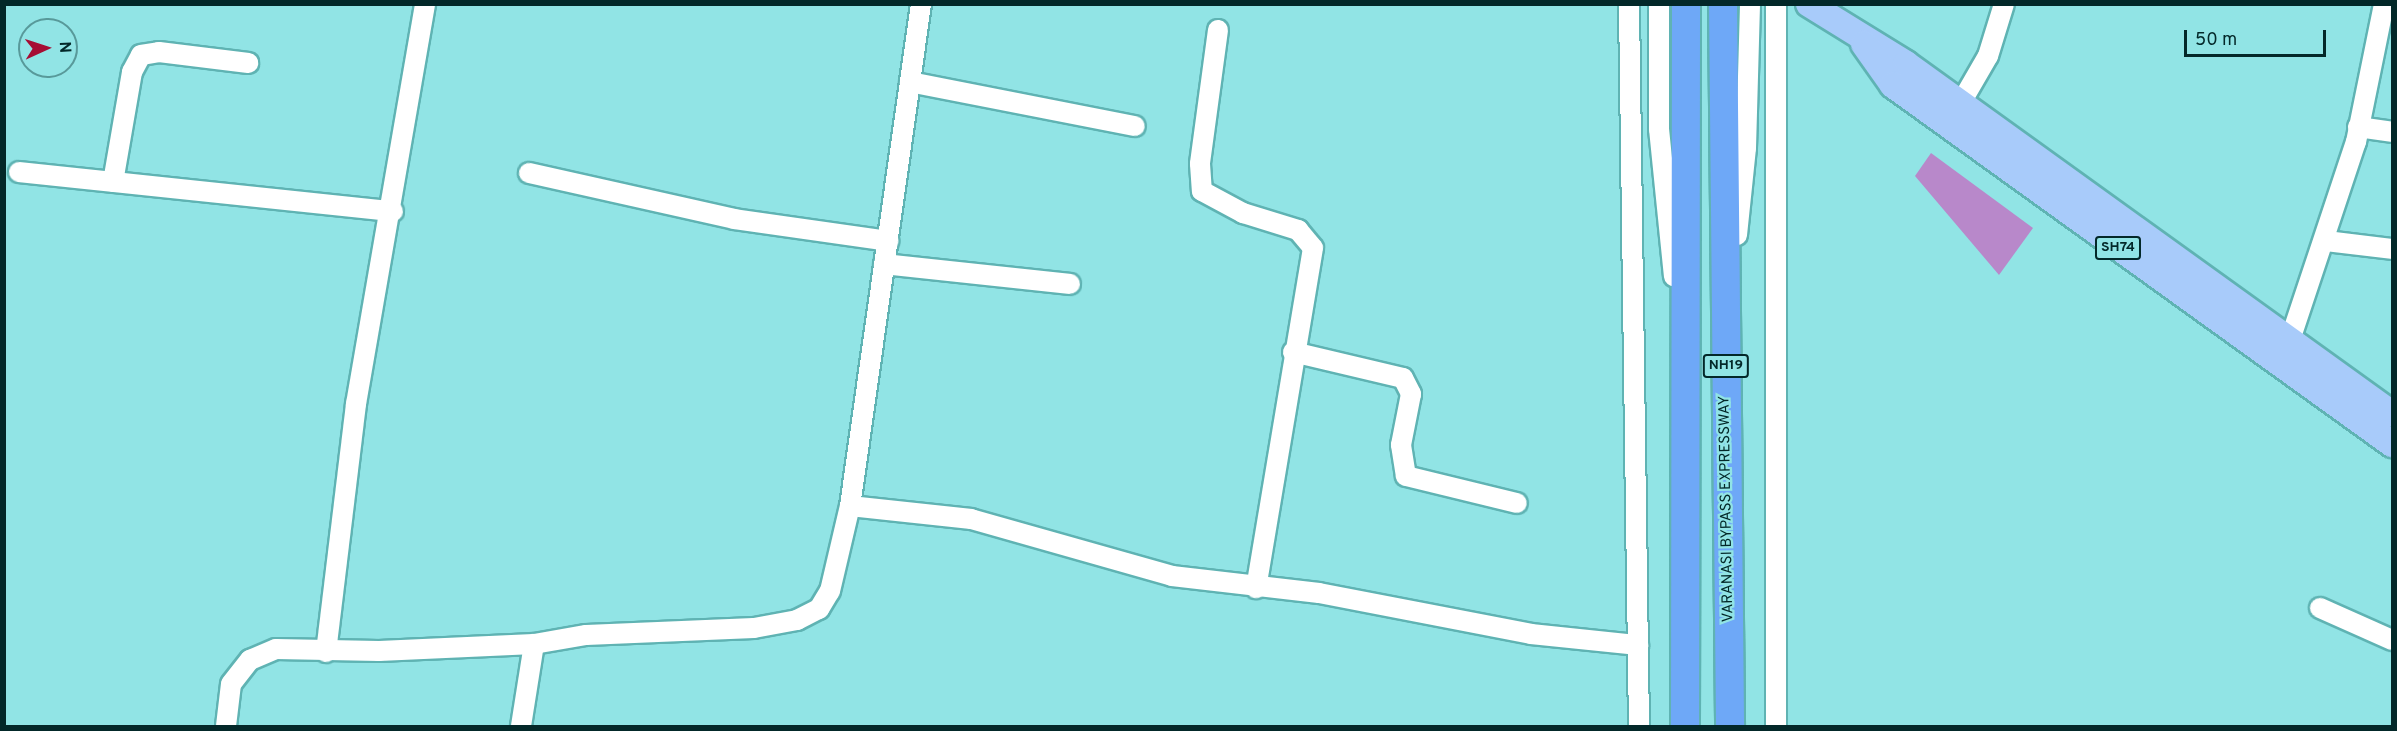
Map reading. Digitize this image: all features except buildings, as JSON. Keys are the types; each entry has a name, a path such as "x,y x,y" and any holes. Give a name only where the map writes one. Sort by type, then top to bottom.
{"highway":[{"name":"NH19","path":"1685,726 1686,4"},
{"name":"VARANASI BYPASS EXPRESSWAY","path":"1723,4 1730,726"}],"main road":[{"name":"SH74","path":"1809,4 1959,106 2392,414"},
{"name":"SH74","path":"1858,36 1893,85 2392,444"}],"street":[{"path":"326,652 356,404 393,211 425,4"},
{"path":"225,726 231,684 250,660 276,649 326,652 534,644 797,620 819,609 830,591 850,506 921,4"},
{"path":"1629,4 1639,726"},
{"path":"1659,4 1659,129 1686,389"},
{"path":"1725,340 1746,148 1750,4"},
{"path":"1776,4 1776,726"},
{"path":"1959,106 1988,56 2004,4"},
{"path":"2290,340 2326,241 2358,127 2384,4"},
{"path":"1218,30 1200,164 1202,191 1209,199 1298,230 1311,240 1256,588"},
{"path":"113,182 136,59 159,52 248,63"},
{"path":"910,82 1135,126"},
{"path":"2358,127 2392,132"},
{"path":"19,172 393,211"},
{"path":"529,173 734,219 888,241"},
{"path":"2326,241 2392,249"},
{"path":"884,264 1070,284"},
{"path":"1293,352 1403,378 1411,394 1401,445 1406,476 1517,502"},
{"path":"850,506 971,519 1172,576 1256,588 1319,593 1532,634 1638,645"},
{"path":"2320,608 2392,640"},
{"path":"521,726 534,644"}]}
